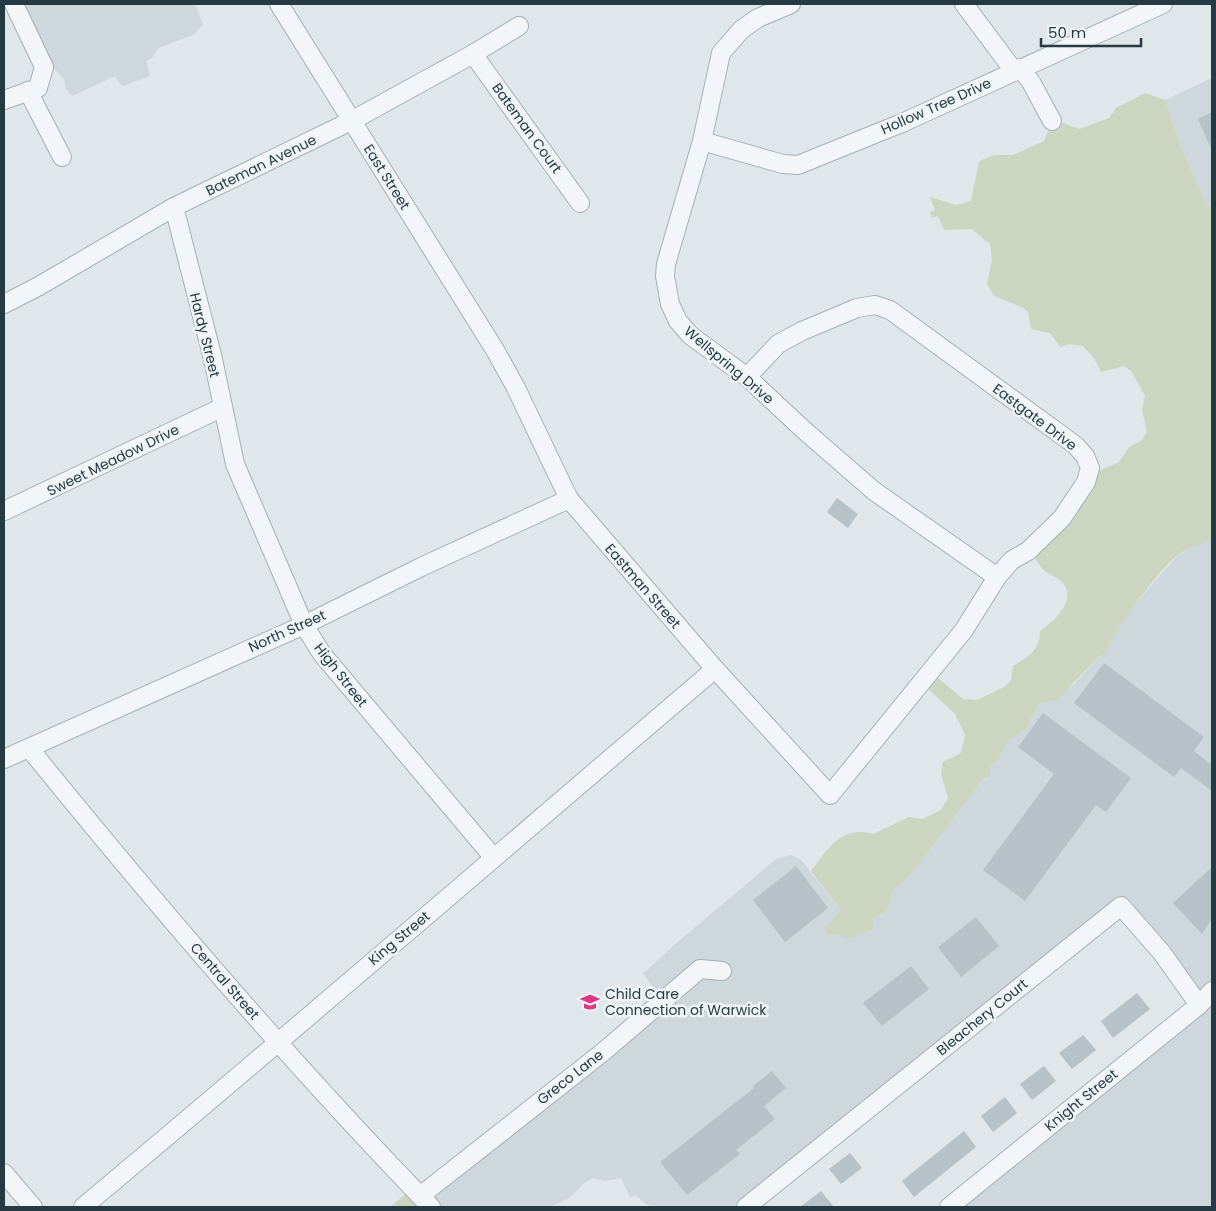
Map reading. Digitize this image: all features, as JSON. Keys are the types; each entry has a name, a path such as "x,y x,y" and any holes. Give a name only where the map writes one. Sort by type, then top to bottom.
{"street":[{"path":"4,100 38,88 44,67 14,4"},
{"name":"East Street","path":"279,4 495,350"},
{"name":"Wellspring Drive","path":"791,4 758,18 742,29 721,53 702,141 666,264 666,290 678,321 690,335 747,377 874,491 997,577"},
{"path":"964,4 1017,70 1031,82 1052,121"},
{"name":"Hollow Tree Drive","path":"702,141 774,162 798,165 902,123 1163,4"},
{"name":"Bateman Avenue","path":"4,304 39,286 174,207 353,120 473,54 519,26"},
{"name":"Bateman Court","path":"473,54 580,203"},
{"path":"28,91 62,157"},
{"name":"Hardy Street","path":"174,207 213,359 235,464"},
{"name":"Eastgate Drive","path":"747,377 778,344 857,308 875,305 897,315 1075,445 1085,456 1090,468 1086,482 1062,518 1028,551 1012,560 997,577 964,630 830,795"},
{"name":"Eastman Street","path":"495,350 516,388 569,499 715,669 830,795"},
{"name":"Sweet Meadow Drive","path":"4,511 222,408"},
{"name":"High Street","path":"235,464 304,625 322,654 494,858"},
{"name":"North Street","path":"4,759 304,625 421,567 569,499"},
{"name":"King Street","path":"83,1207 279,1044 348,981 715,669"},
{"name":"Central Street","path":"29,748 99,834 279,1044 425,1202"},
{"name":"Bleachery Court","path":"746,1207 1121,906 1162,953 1199,1005"},
{"name":"Greco Lane","path":"425,1202 700,969 722,971"},
{"name":"Knight Street","path":"949,1207 1199,1005 1212,991"},
{"path":"4,1173 33,1207"}],"shaded area":[{"path":"22,4 195,4 203,25 193,35 158,48 152,58 146,61 150,76 122,86 115,76 72,96 66,88 64,79 51,65 46,49 38,42"},
{"path":"1212,78 1212,232 1211,207 1207,205 1182,149 1165,100"},
{"path":"1212,537 1212,1207 948,1207 1194,1008 1123,910 745,1207 654,1207 644,1203 636,1195 630,1197 621,1178 605,1181 593,1178 584,1183 569,1198 551,1207 433,1207 425,1199 662,999 643,974 673,946 776,859 791,855 801,860 842,911 825,929 872,919 887,911 894,889 909,877 984,778 990,775 990,767 1010,739 1026,729 1039,703 1074,684 1099,657 1106,653 1107,646 1128,612 1178,555"}],"green space":[{"path":"1145,93 1165,100 1182,149 1207,205 1211,207 1212,537 1182,552 1170,562 1126,617 1109,644 1106,653 1099,657 1056,700 1039,703 1026,729 1010,739 990,767 990,776 984,778 909,877 894,889 887,911 872,919 874,929 847,939 838,934 828,935 825,929 841,910 811,871 830,847 836,841 852,833 873,834 909,817 922,819 941,810 948,798 941,774 943,762 961,753 965,735 955,714 923,684 932,673 963,699 977,700 1004,687 1011,680 1013,666 1032,652 1038,643 1040,631 1061,611 1067,598 1064,584 1043,569 1029,549 1088,476 1119,462 1129,447 1141,441 1147,432 1142,410 1145,396 1131,371 1124,366 1101,372 1094,358 1083,346 1069,344 1060,347 1050,333 1031,329 1028,312 1022,307 994,296 987,284 992,259 990,244 972,229 944,230 938,216 932,218 930,212 935,210 930,197 956,205 971,201 979,161 994,155 1013,155 1044,141 1053,119 1079,129 1109,118 1116,108"},
{"path":"412,1189 432,1207 391,1207 391,1206"}],"building":[{"path":"1212,112 1212,151 1198,119"},
{"path":"837,498 858,514 848,528 827,512"},
{"path":"1104,663 1204,737 1194,751 1212,765 1212,791 1181,768 1174,777 1074,703"},
{"path":"1043,713 1131,778 1106,812 1096,805 1025,901 983,870 1054,774 1018,747"},
{"path":"796,866 828,908 785,942 753,900"},
{"path":"1212,867 1212,919 1202,934 1173,903"},
{"path":"976,917 999,946 961,977 938,947"},
{"path":"911,966 929,989 882,1026 863,1003"},
{"path":"1137,993 1150,1009 1113,1038 1101,1021"},
{"path":"1083,1035 1096,1050 1072,1069 1059,1053"},
{"path":"1044,1066 1056,1081 1032,1100 1020,1084"},
{"path":"772,1071 786,1088 764,1106 775,1119 736,1150 740,1154 687,1195 660,1162 754,1088 753,1086"},
{"path":"1005,1097 1017,1113 993,1132 981,1116"},
{"path":"964,1131 976,1147 914,1197 902,1181"},
{"path":"850,1153 862,1168 841,1184 829,1169"},
{"path":"821,1191 834,1207 800,1207"}],"place":[{"name":"Child Care Connection of Warwick","path":"590,1002"}]}
